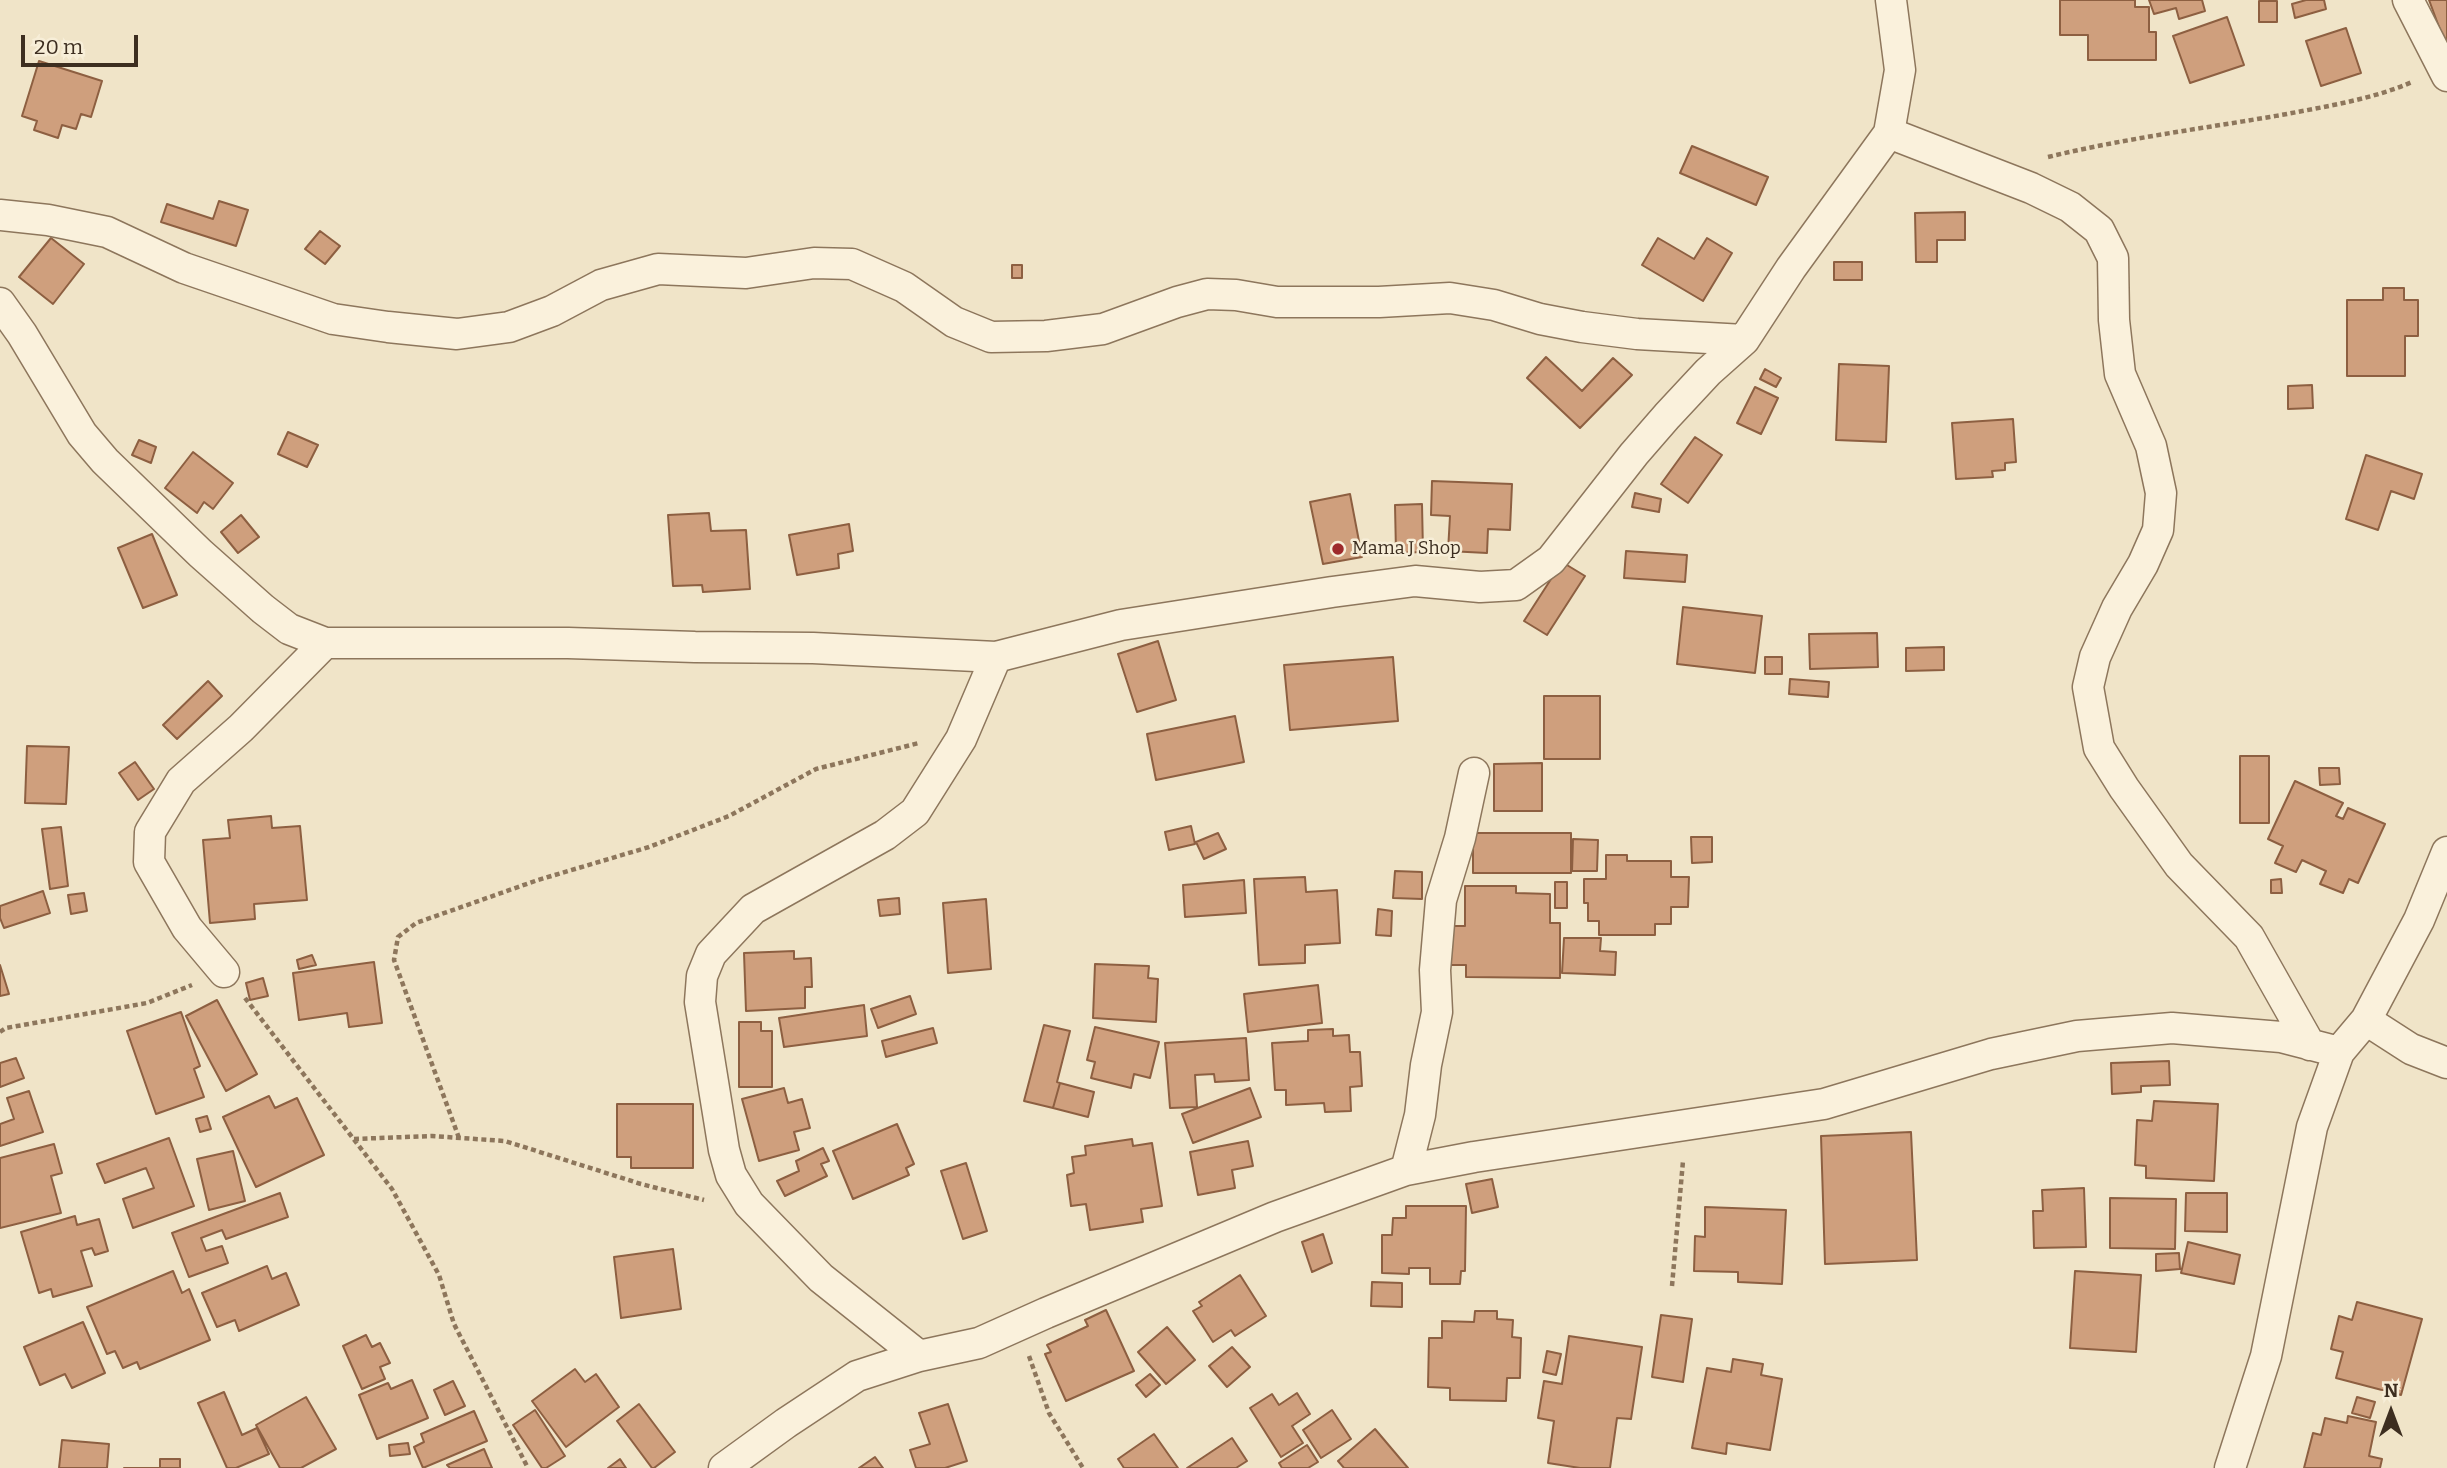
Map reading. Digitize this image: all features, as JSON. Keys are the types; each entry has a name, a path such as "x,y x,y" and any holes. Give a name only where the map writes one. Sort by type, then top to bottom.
{"street":[{"path":"0,303 22,334 82,434 105,461 262,609 289,629 325,643 568,643 813,648 996,657 1121,625 1346,590 1415,581 1480,587 1516,585 1551,561 1667,416 1708,372 1744,340 1791,268 1889,134 1900,70 1891,0"},
{"path":"2408,0 2446,72"},
{"path":"1889,134 1989,172 2070,207 2099,230 2113,258 2114,320 2120,374 2151,446 2161,493 2158,530 2095,657 2088,687 2099,748 2179,865 2249,936 2310,1045"},
{"path":"0,215 48,220 107,232 184,268 332,319 457,334 509,327 552,311 601,285 658,269 746,273 814,263 852,264 904,287 954,321 991,337 1046,336 1103,329 1177,302 1208,294 1236,295 1277,302 1379,302 1450,298 1494,305 1540,319 1582,327 1637,334 1744,340"},
{"path":"224,972 187,928 149,862 150,832 181,781 241,728 325,643"},
{"path":"919,1356 821,1278 749,1204 732,1175 724,1150 700,1002 702,976 711,954 753,909 885,835 915,812 961,739 996,657"},
{"path":"1406,1170 1420,1115 1426,1065 1437,1012 1435,970 1441,900 1460,838 1474,773"},
{"path":"2230,1468 2266,1356 2312,1127 2339,1052 2366,1020 2419,920 2447,852"},
{"path":"2366,1020 2411,1049 2447,1063"},
{"path":"724,1468 857,1376 919,1356 979,1343 1275,1217 1406,1170 1474,1157 1824,1104 1991,1054 2077,1036 2172,1028 2281,1037 2339,1052"}],"path":[{"path":"1989,172 2090,147 2328,106 2396,89 2446,72"},
{"path":"459,1138 394,960 398,936 416,923 538,880 649,847 729,816 816,769 912,743 961,739"},
{"path":"0,1031 147,1003 224,972 392,1189 439,1275 454,1324 528,1468"},
{"path":"1672,1286 1686,1125"},
{"path":"353,1139 432,1136 505,1141 698,1199 749,1204"},
{"path":"1018,1325 1049,1413 1083,1468"}],"building":[{"path":"2060,0 2135,0 2135,7 2149,7 2149,32 2156,32 2156,60 2088,60 2088,35 2060,35"},
{"path":"2149,0 2202,0 2205,11 2179,19 2176,8 2154,14"},
{"path":"2306,0 2324,0 2326,9 2295,18 2292,4"},
{"path":"2429,0 2447,0 2447,46 2446,46"},
{"path":"2259,1 2277,1 2277,22 2259,22"},
{"path":"2227,17 2244,65 2190,83 2173,36"},
{"path":"2346,28 2361,73 2321,86 2306,41"},
{"path":"39,61 102,81 91,117 81,114 76,129 62,125 58,138 34,130 37,121 22,116"},
{"path":"1692,146 1768,177 1756,205 1680,173"},
{"path":"219,201 248,210 236,246 161,222 167,204 213,219"},
{"path":"1965,212 1965,240 1937,240 1937,262 1916,262 1915,213"},
{"path":"320,231 340,246 325,264 305,249"},
{"path":"51,238 84,264 53,304 19,277"},
{"path":"1658,238 1694,259 1707,238 1732,253 1703,301 1642,265"},
{"path":"1834,262 1862,262 1862,280 1834,280"},
{"path":"1012,265 1022,265 1022,278 1012,278"},
{"path":"2383,288 2404,288 2404,300 2418,300 2418,336 2405,336 2405,376 2347,376 2347,300 2383,300"},
{"path":"1546,357 1582,391 1613,358 1632,375 1580,428 1527,378"},
{"path":"1839,364 1889,366 1886,442 1836,440"},
{"path":"1765,369 1781,378 1776,387 1760,379"},
{"path":"2312,385 2313,408 2288,409 2288,386"},
{"path":"1755,387 1778,398 1761,434 1737,423"},
{"path":"2013,419 2016,462 2005,463 2005,470 1992,471 1993,477 1956,479 1952,423"},
{"path":"288,432 318,445 307,467 278,454"},
{"path":"1695,437 1722,455 1688,503 1661,484"},
{"path":"139,440 156,447 151,463 132,455"},
{"path":"193,452 233,483 213,509 204,502 197,513 165,488"},
{"path":"2366,455 2422,474 2414,499 2391,491 2378,530 2346,519"},
{"path":"1432,481 1512,484 1510,530 1488,529 1487,553 1448,551 1450,516 1431,515"},
{"path":"1635,493 1661,499 1659,512 1632,507"},
{"path":"1350,494 1362,557 1323,564 1310,502"},
{"path":"1422,504 1423,552 1396,553 1395,505"},
{"path":"709,513 711,531 746,530 750,589 703,592 702,585 673,586 668,515"},
{"path":"241,515 259,537 238,553 221,532"},
{"path":"849,524 853,551 838,554 839,568 797,575 789,535"},
{"path":"152,534 177,595 143,608 118,548"},
{"path":"1626,551 1687,555 1685,582 1624,578"},
{"path":"1562,562 1585,576 1547,635 1524,621"},
{"path":"1683,607 1762,616 1755,673 1677,664"},
{"path":"1877,633 1878,667 1810,669 1809,634"},
{"path":"1158,641 1176,700 1137,712 1118,654"},
{"path":"1944,647 1944,670 1906,671 1906,648"},
{"path":"1393,657 1398,721 1290,730 1284,665"},
{"path":"1765,657 1782,657 1782,674 1765,674"},
{"path":"1790,679 1829,682 1828,697 1789,694"},
{"path":"208,681 222,696 177,739 163,725"},
{"path":"1544,696 1600,696 1600,759 1544,759"},
{"path":"1235,716 1244,762 1156,780 1147,734"},
{"path":"27,746 69,747 66,804 25,803"},
{"path":"2240,756 2269,756 2269,823 2240,823"},
{"path":"135,762 154,789 138,800 119,773"},
{"path":"1542,763 1542,811 1494,811 1494,764"},
{"path":"2319,768 2339,768 2340,784 2320,785"},
{"path":"2295,781 2343,803 2336,816 2343,819 2348,808 2385,824 2358,883 2349,879 2343,893 2320,884 2326,871 2302,860 2296,872 2275,863 2283,846 2268,839"},
{"path":"271,816 272,828 300,826 307,900 254,904 255,919 210,923 203,840 230,838 228,820"},
{"path":"1191,826 1195,844 1169,850 1165,832"},
{"path":"61,827 68,886 50,889 42,829"},
{"path":"1218,833 1226,849 1204,859 1196,842"},
{"path":"1473,833 1571,833 1571,873 1473,873"},
{"path":"1691,837 1712,837 1712,862 1692,863"},
{"path":"1573,839 1598,840 1597,871 1572,871"},
{"path":"1606,855 1627,855 1627,861 1671,861 1671,877 1689,877 1688,907 1671,907 1671,924 1655,924 1655,935 1599,935 1599,921 1588,921 1588,903 1584,903 1584,879 1606,879"},
{"path":"1395,871 1422,872 1422,899 1393,898"},
{"path":"1305,877 1306,892 1337,890 1340,943 1305,945 1305,963 1259,965 1254,879"},
{"path":"2281,879 2282,893 2271,893 2271,880"},
{"path":"1244,880 1246,913 1185,917 1183,885"},
{"path":"1555,882 1567,882 1567,908 1555,908"},
{"path":"1465,886 1516,886 1516,893 1550,894 1550,923 1560,923 1560,978 1466,977 1466,965 1449,965 1450,926 1465,926"},
{"path":"43,891 50,913 4,928 0,918 0,906"},
{"path":"84,893 87,911 71,914 68,895"},
{"path":"899,898 900,914 880,916 878,900"},
{"path":"986,899 991,969 948,973 943,903"},
{"path":"1378,909 1392,911 1391,936 1376,935"},
{"path":"1564,938 1601,938 1600,951 1616,952 1615,975 1562,973"},
{"path":"794,951 794,959 811,958 812,987 805,987 805,1008 746,1011 744,953"},
{"path":"312,955 316,965 299,969 297,960"},
{"path":"374,962 382,1023 349,1027 347,1013 299,1020 293,973"},
{"path":"1095,964 1149,966 1148,978 1158,979 1156,1022 1093,1018"},
{"path":"0,965 9,994 0,996"},
{"path":"263,978 268,996 250,1000 246,983"},
{"path":"1318,985 1322,1023 1248,1032 1244,994"},
{"path":"910,996 916,1014 878,1028 871,1009"},
{"path":"217,1000 257,1074 226,1091 186,1016"},
{"path":"864,1005 867,1036 784,1047 779,1018"},
{"path":"181,1012 200,1066 194,1069 204,1097 156,1114 127,1031"},
{"path":"739,1022 761,1022 761,1031 772,1031 772,1087 739,1087"},
{"path":"1044,1025 1070,1031 1053,1108 1024,1101"},
{"path":"1095,1027 1159,1042 1150,1078 1134,1074 1131,1088 1091,1078 1095,1062 1087,1060"},
{"path":"933,1028 937,1043 886,1057 882,1041"},
{"path":"1333,1029 1333,1036 1349,1035 1350,1052 1360,1052 1362,1086 1350,1087 1351,1111 1325,1112 1324,1103 1286,1105 1286,1090 1275,1090 1272,1043 1308,1041 1308,1030"},
{"path":"1246,1038 1249,1080 1215,1082 1214,1074 1195,1075 1197,1107 1170,1108 1165,1043"},
{"path":"16,1058 24,1078 0,1087 0,1063"},
{"path":"2169,1061 2170,1085 2141,1086 2141,1092 2112,1094 2111,1063"},
{"path":"1060,1083 1094,1092 1088,1117 1053,1108"},
{"path":"784,1088 788,1103 802,1099 810,1128 794,1132 799,1150 759,1161 742,1099"},
{"path":"1250,1088 1261,1117 1193,1143 1182,1114"},
{"path":"29,1091 43,1132 0,1146 0,1124 14,1119 7,1098"},
{"path":"269,1096 275,1108 297,1098 324,1155 256,1187 223,1117"},
{"path":"2154,1101 2218,1104 2214,1181 2146,1178 2146,1166 2135,1165 2137,1120 2152,1121"},
{"path":"617,1104 693,1104 693,1168 631,1168 631,1157 617,1157"},
{"path":"207,1116 211,1129 200,1132 196,1119"},
{"path":"897,1124 914,1164 906,1168 909,1175 853,1199 833,1151"},
{"path":"1911,1132 1917,1260 1825,1264 1821,1136"},
{"path":"169,1138 194,1206 133,1228 123,1199 154,1188 146,1168 105,1183 97,1164"},
{"path":"1132,1139 1133,1146 1152,1143 1162,1206 1141,1209 1143,1222 1090,1230 1086,1204 1071,1206 1067,1175 1074,1173 1072,1157 1086,1155 1085,1146"},
{"path":"1248,1141 1253,1166 1232,1170 1235,1188 1198,1195 1190,1152"},
{"path":"54,1144 62,1173 51,1176 61,1213 0,1228 0,1158"},
{"path":"823,1148 829,1161 821,1164 827,1176 785,1196 777,1181 799,1171 796,1161"},
{"path":"233,1151 245,1201 209,1210 197,1159"},
{"path":"966,1163 987,1231 963,1239 941,1171"},
{"path":"1492,1179 1498,1207 1472,1213 1466,1184"},
{"path":"2084,1188 2086,1247 2034,1248 2033,1211 2043,1211 2042,1190"},
{"path":"280,1193 288,1217 226,1239 222,1230 201,1238 206,1251 222,1246 228,1263 189,1277 172,1233"},
{"path":"2186,1193 2227,1193 2227,1232 2185,1231"},
{"path":"2110,1198 2176,1199 2175,1249 2110,1248"},
{"path":"1406,1206 1466,1206 1465,1271 1461,1271 1460,1284 1430,1284 1430,1268 1409,1268 1409,1274 1382,1273 1382,1235 1392,1235 1393,1218 1406,1218"},
{"path":"1705,1207 1786,1210 1782,1284 1738,1282 1738,1272 1694,1271 1695,1236 1705,1237"},
{"path":"75,1216 77,1225 99,1219 108,1251 95,1255 92,1248 81,1251 92,1286 53,1297 51,1289 39,1293 21,1232"},
{"path":"1323,1234 1332,1263 1312,1272 1302,1242"},
{"path":"2188,1242 2240,1255 2234,1284 2181,1273"},
{"path":"673,1249 681,1309 621,1318 614,1257"},
{"path":"2179,1253 2180,1269 2156,1271 2156,1254"},
{"path":"267,1266 272,1279 286,1273 299,1305 239,1331 235,1320 217,1327 202,1293"},
{"path":"173,1271 182,1293 189,1289 210,1340 140,1369 137,1362 123,1368 115,1351 107,1354 87,1307"},
{"path":"2075,1271 2141,1275 2136,1352 2070,1348"},
{"path":"1240,1275 1266,1316 1235,1336 1231,1330 1213,1342 1193,1311 1202,1306 1199,1302"},
{"path":"1372,1282 1402,1283 1402,1307 1371,1306"},
{"path":"2357,1302 2422,1319 2401,1395 2336,1378 2343,1352 2331,1349 2339,1316 2352,1320"},
{"path":"1106,1310 1134,1371 1066,1401 1045,1354 1051,1352 1047,1345 1088,1326 1085,1320"},
{"path":"1475,1311 1497,1311 1497,1319 1513,1320 1512,1337 1521,1338 1520,1378 1507,1378 1506,1401 1450,1400 1450,1388 1428,1387 1429,1338 1442,1338 1442,1321 1474,1322"},
{"path":"1661,1315 1692,1319 1683,1382 1652,1377"},
{"path":"83,1322 105,1373 72,1388 65,1374 40,1385 24,1347"},
{"path":"1167,1327 1195,1360 1166,1384 1138,1352"},
{"path":"366,1335 372,1347 380,1343 390,1363 380,1367 385,1379 362,1389 343,1346"},
{"path":"1569,1336 1642,1347 1631,1419 1617,1418 1610,1468 1580,1468 1548,1463 1554,1421 1538,1418 1544,1381 1562,1384"},
{"path":"1232,1347 1250,1367 1227,1387 1209,1366"},
{"path":"1547,1351 1561,1354 1556,1375 1543,1372"},
{"path":"1733,1359 1763,1364 1761,1375 1782,1379 1770,1450 1727,1443 1726,1454 1692,1448 1707,1368 1731,1372"},
{"path":"575,1369 585,1382 596,1374 619,1407 566,1447 532,1401"},
{"path":"1150,1374 1160,1385 1146,1397 1136,1385"},
{"path":"412,1380 428,1418 377,1439 359,1395 388,1383 391,1389"},
{"path":"453,1381 465,1406 445,1415 434,1390"},
{"path":"224,1392 242,1435 257,1428 269,1454 236,1468 227,1468 198,1403"},
{"path":"1297,1393 1310,1414 1292,1426 1303,1443 1281,1457 1250,1408 1272,1394 1279,1405"},
{"path":"306,1397 336,1449 301,1468 280,1468 256,1425"},
{"path":"2357,1397 2375,1402 2370,1418 2352,1413"},
{"path":"639,1404 675,1452 654,1468 617,1421"},
{"path":"948,1404 967,1461 945,1468 916,1468 910,1450 930,1444 919,1413"},
{"path":"535,1410 565,1456 546,1468 542,1468 513,1425"},
{"path":"1332,1410 1351,1439 1321,1458 1303,1430"},
{"path":"474,1411 487,1441 423,1468 414,1447 424,1442 421,1434"},
{"path":"2348,1416 2376,1422 2369,1456 2382,1459 2380,1468 2304,1468 2313,1433 2321,1435 2325,1418 2347,1423"},
{"path":"1375,1429 1408,1468 1344,1468 1338,1461"},
{"path":"1154,1434 1178,1468 1124,1468 1118,1459"},
{"path":"1232,1438 1247,1461 1236,1468 1187,1468"},
{"path":"62,1440 109,1444 107,1468 59,1468"},
{"path":"408,1443 410,1454 390,1456 389,1445"},
{"path":"1307,1445 1318,1462 1308,1468 1282,1468 1279,1463"},
{"path":"484,1449 492,1468 450,1468 447,1465"},
{"path":"875,1457 883,1468 859,1468"},
{"path":"160,1459 180,1459 180,1468 160,1468"},
{"path":"620,1459 626,1468 608,1468"}],"place":[{"name":"Mama J Shop","path":"1338,549"}]}
